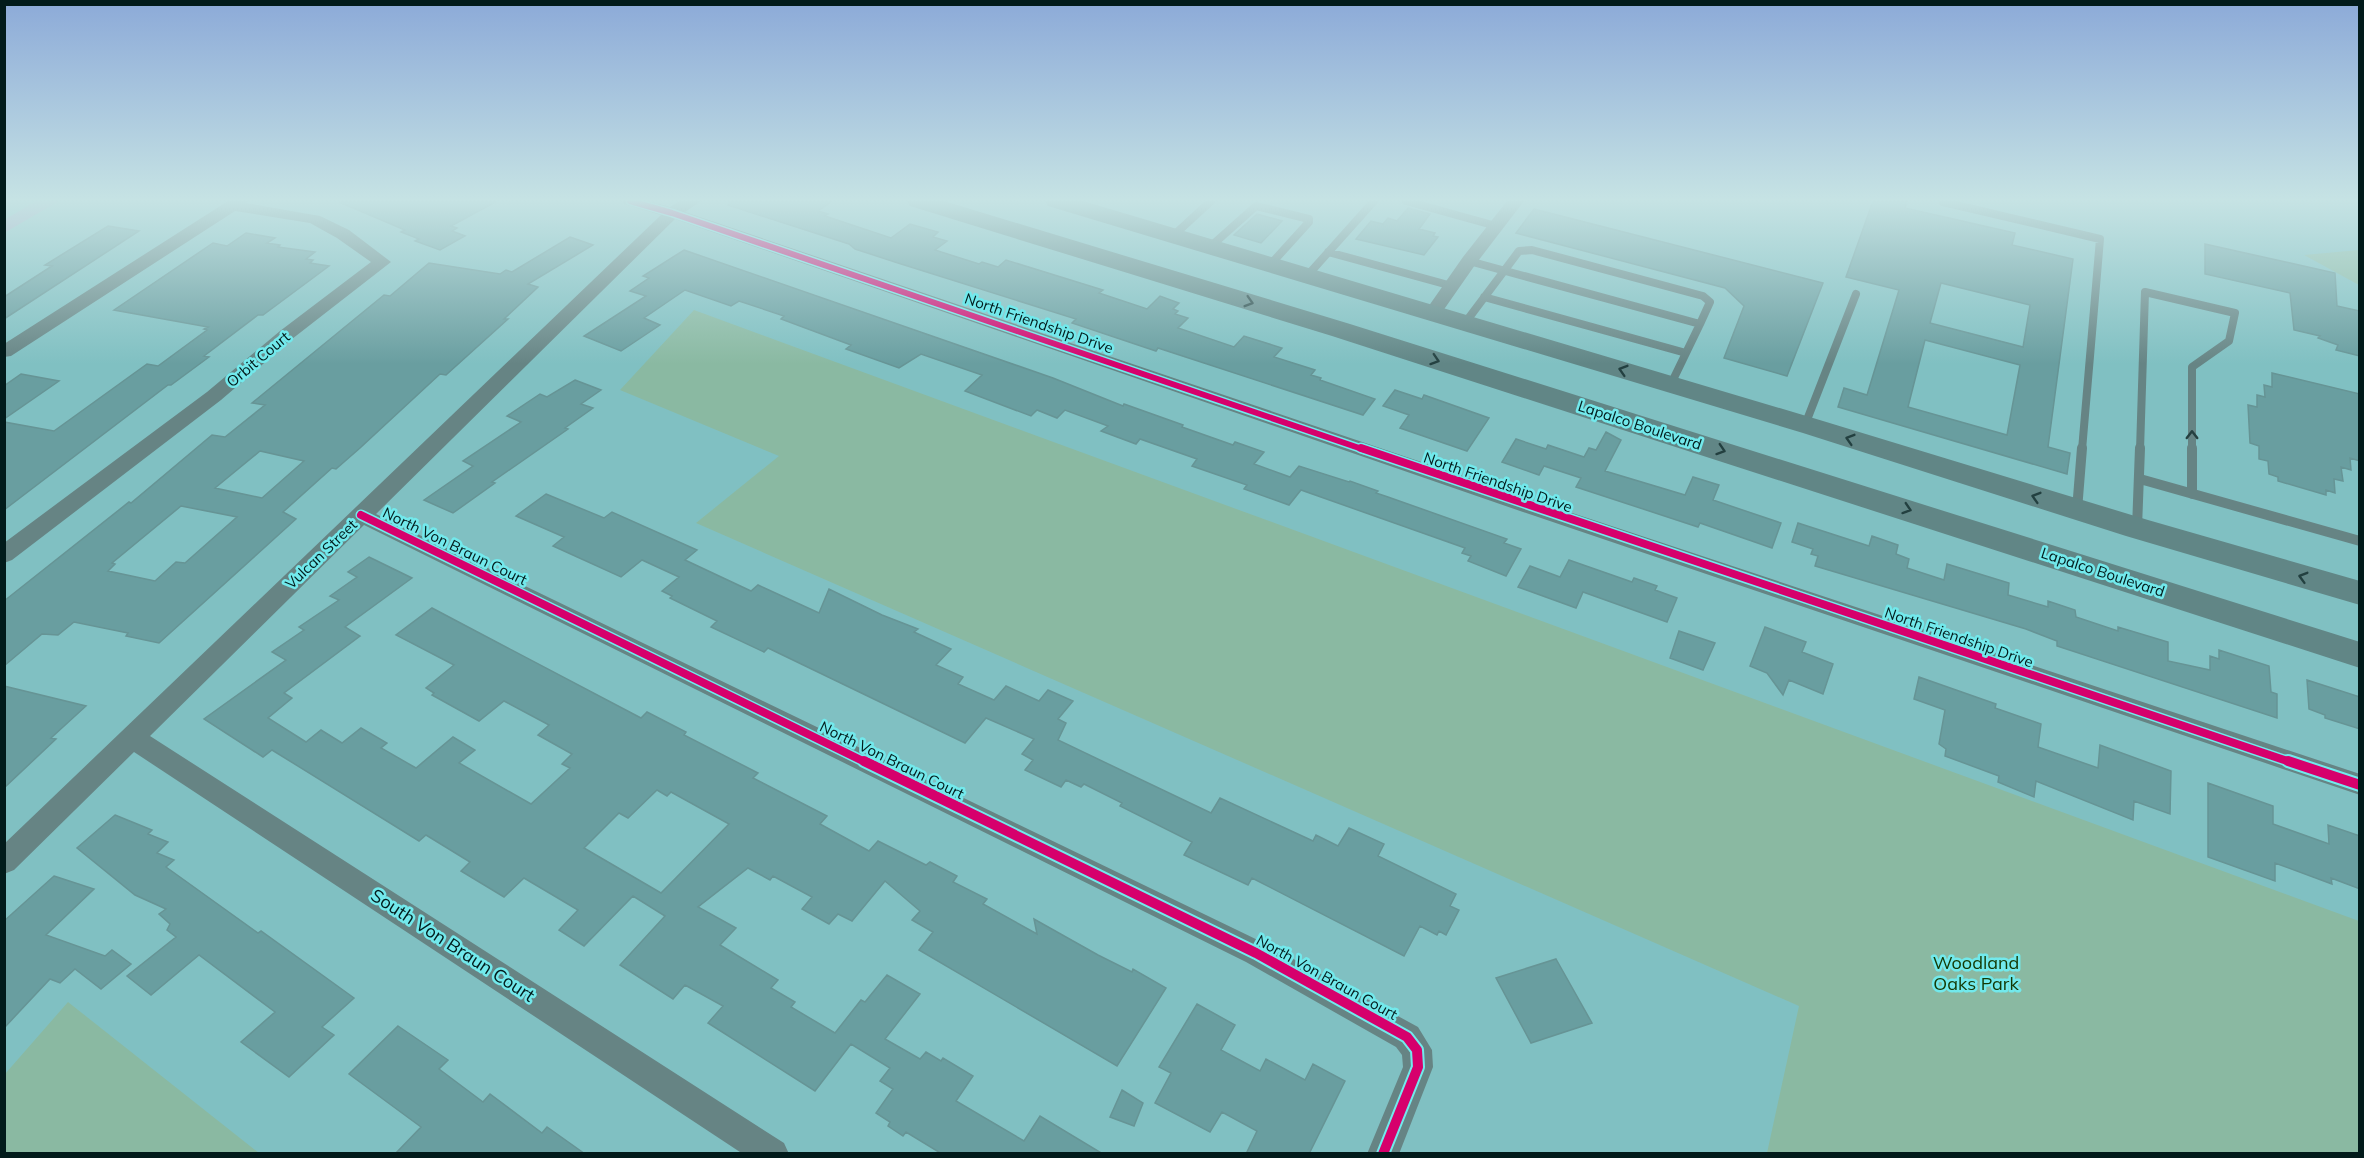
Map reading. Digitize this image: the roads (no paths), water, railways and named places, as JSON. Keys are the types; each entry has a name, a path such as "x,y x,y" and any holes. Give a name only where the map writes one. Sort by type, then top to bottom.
{"main road":[{"name":"Lapalco Boulevard","path":"1093,255 1341,330 2360,655"},
{"path":"1112,261 1135,263 1160,255"},
{"path":"1237,255 1671,384 2077,510 2360,593"},
{"path":"1204,289 1191,279 1188,275 1189,271 1200,263 1216,261 1359,291"},
{"path":"1341,330 1382,336 1402,335 1418,330 1432,314"}],"street":[{"path":"4,352 156,255"},
{"name":"Orbit Court","path":"4,555 214,396 286,335 382,262 372,255"},
{"name":"Vulcan Street","path":"4,862 629,255"},
{"name":"North Friendship Drive","path":"796,255 1542,511 2360,785"},
{"path":"1432,314 1474,255"},
{"name":"North Von Braun Court","path":"361,515 1256,953 1407,1037 1417,1050 1418,1066 1383,1154"},
{"name":"South Von Braun Court","path":"132,737 773,1154"}],"lane":[{"path":"1270,265 1279,255"},
{"path":"1307,276 1325,255"},
{"path":"1339,255 1452,286"},
{"path":"1465,323 1516,255"},
{"path":"1551,255 1692,292 1703,296 1710,302 1671,384"},
{"path":"2077,510 2099,255"},
{"path":"1469,261 1700,324"},
{"path":"2137,528 2145,292 2235,313 2229,341 2192,366 2192,494"},
{"path":"1805,425 1856,294"},
{"path":"1484,297 1686,353"},
{"path":"2140,479 2360,541"}],"park label":[{"name":"Woodland Oaks Park","path":"1976,972"}]}
